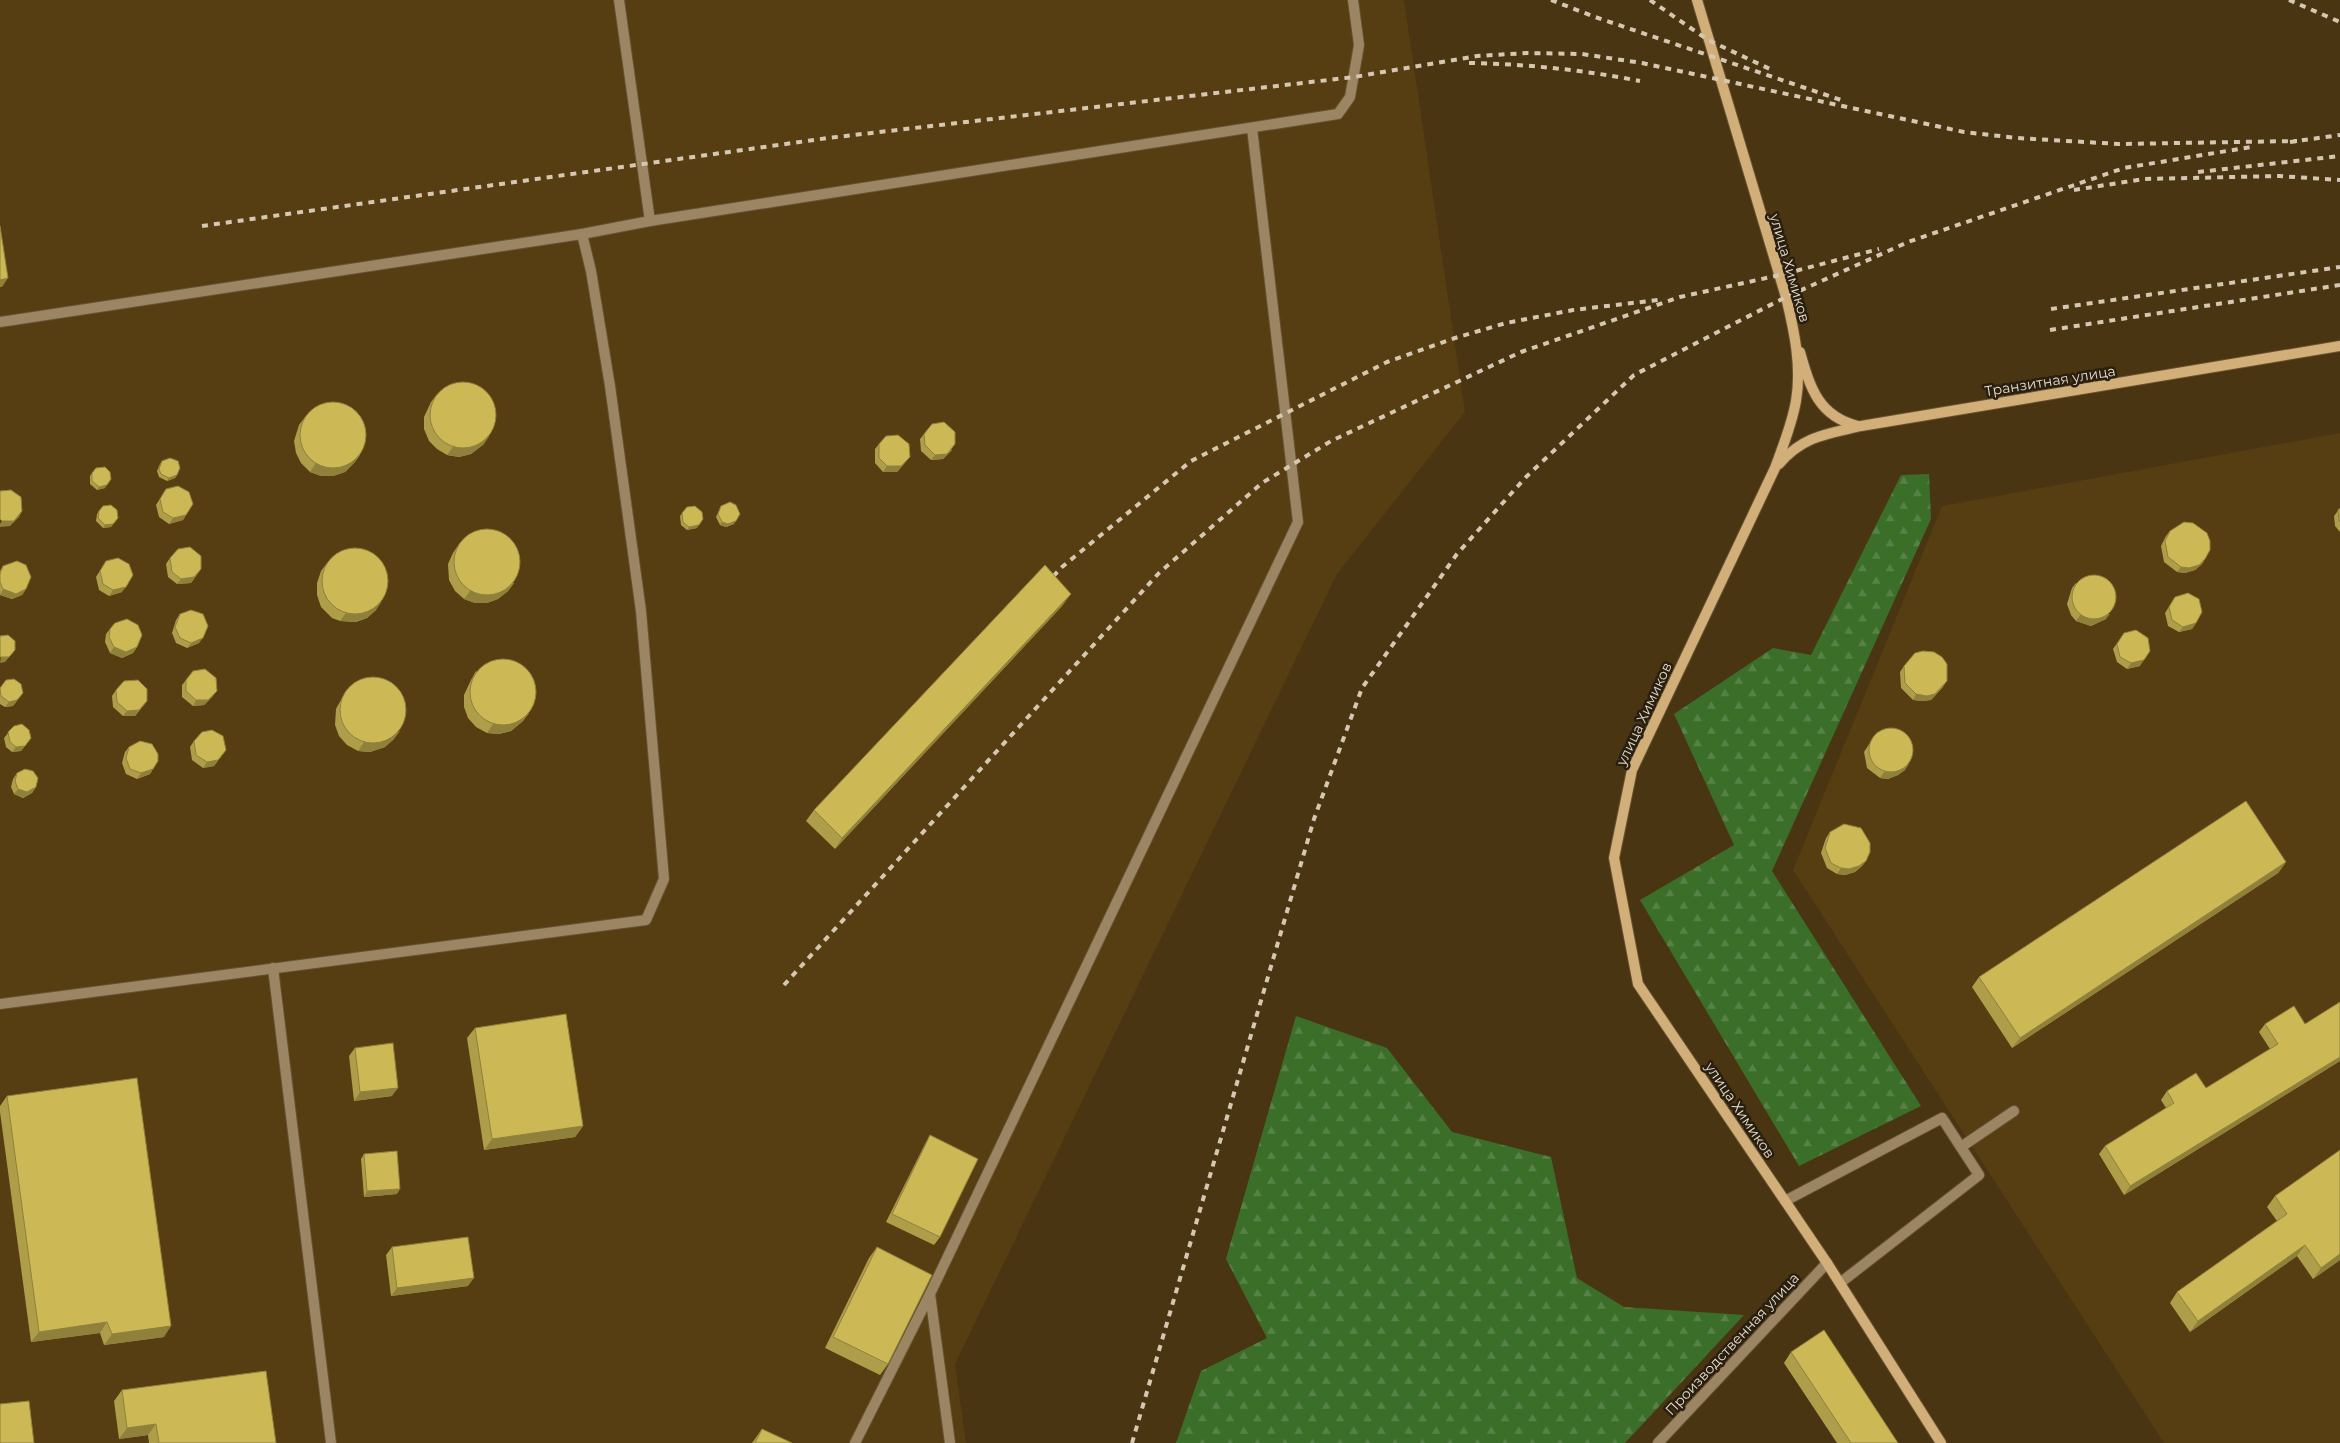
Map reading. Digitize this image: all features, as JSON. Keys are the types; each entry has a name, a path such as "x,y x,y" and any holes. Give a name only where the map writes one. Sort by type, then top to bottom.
{"street":[{"path":"619,0 650,221"},
{"path":"0,322 582,234 650,221 1338,114 1350,97 1359,45 1353,0"},
{"name":"улица Химиков","path":"1697,0 1780,275 1795,334 1796,399 1791,422 1775,468 1632,770 1614,858 1638,984 1827,1263 1941,1443"},
{"path":"855,1443 930,1294 1298,522 1252,128"},
{"path":"0,1004 646,920 664,878 641,611 610,386 591,271 582,234"},
{"path":"1795,334 1808,379 1819,402 1838,418 1861,426"},
{"name":"Транзитная улица","path":"1775,468 1790,451 1802,443 1815,437 1861,426 2340,346"},
{"path":"273,968 331,1443"},
{"path":"1961,1147 2014,1111"},
{"path":"1785,1201 1942,1118 1979,1175 1840,1284"},
{"name":"Производственная улица","path":"1658,1443 1827,1263"},
{"path":"930,1294 950,1443"}],"shaded area":[{"path":"0,0 1404,0 1465,412 1337,574 955,1364 966,1443 0,1443"},
{"path":"2340,433 2340,1443 2164,1443 1793,870 1942,506"}],"green space":[{"path":"1929,474 1931,519 1772,871 1921,1106 1799,1166 1640,900 1734,845 1674,714 1773,648 1811,655 1901,475"},
{"path":"1296,1016 1387,1048 1452,1132 1551,1157 1577,1278 1624,1307 1744,1315 1625,1443 1176,1443 1201,1371 1267,1338 1226,1259"}],"building":[{"path":"0,226 8,278 0,280"},
{"path":"463,382 476,384 491,397 494,402 496,415 494,428 481,443 476,446 463,448 450,446 435,433 432,428 430,415 432,402 445,387 450,384"},
{"path":"333,402 346,404 356,412 364,422 366,435 364,448 356,458 346,466 333,468 320,466 310,458 302,448 300,435 302,422 310,412 320,404"},
{"path":"944,422 955,432 955,444 947,454 935,455 925,445 924,434 932,424"},
{"path":"898,435 909,444 910,457 901,466 887,466 879,458 879,444 886,436"},
{"path":"170,458 178,461 180,468 177,475 169,478 161,474 159,469 162,461"},
{"path":"105,467 110,472 111,479 107,485 99,487 92,481 92,473 96,468"},
{"path":"178,486 189,492 193,504 186,515 173,518 163,512 160,499 166,489"},
{"path":"11,490 21,497 22,511 14,521 2,521 0,519 0,491"},
{"path":"730,502 736,505 740,514 736,521 728,524 722,522 718,514 721,506"},
{"path":"111,505 117,510 118,518 113,524 105,525 98,518 99,511 103,506"},
{"path":"695,506 702,512 703,519 699,525 689,527 683,522 682,513 687,507"},
{"path":"2340,508 2340,522 2338,510"},
{"path":"2184,522 2193,523 2207,533 2210,541 2210,550 2205,559 2199,565 2189,568 2181,567 2168,557 2165,541 2170,531"},
{"path":"487,529 500,531 510,539 518,549 520,562 518,575 510,585 500,593 487,595 474,593 464,585 456,575 454,562 456,549 464,539 474,531"},
{"path":"190,547 201,556 201,569 194,577 181,579 172,572 170,558 178,549"},
{"path":"355,548 368,550 383,563 386,568 388,581 386,594 373,609 368,612 355,614 342,612 327,599 324,594 322,581 324,568 337,553 342,550"},
{"path":"118,558 129,564 133,575 126,587 113,590 103,584 100,571 106,561"},
{"path":"17,561 26,565 31,577 26,589 16,594 3,589 0,582 0,574 3,566"},
{"path":"1045,565 1071,594 842,838 814,810"},
{"path":"2098,575 2110,581 2115,588 2115,606 2110,613 2103,618 2090,619 2078,613 2073,606 2072,593 2078,581 2085,576"},
{"path":"2188,593 2199,599 2202,612 2196,623 2183,627 2172,620 2169,607 2175,597"},
{"path":"191,610 203,614 208,626 203,638 191,643 180,638 175,627 180,614"},
{"path":"127,619 138,625 142,635 137,647 126,652 114,647 109,637 110,629 115,623"},
{"path":"2136,630 2148,638 2150,651 2144,660 2131,663 2120,657 2117,644 2124,633"},
{"path":"8,635 15,641 15,650 9,657 0,657 0,636"},
{"path":"1923,651 1934,652 1942,657 1947,664 1947,681 1935,694 1927,696 1916,694 1905,683 1904,666 1915,653"},
{"path":"503,659 516,661 531,674 534,679 536,692 534,705 521,720 516,723 503,725 490,723 475,710 472,705 470,692 472,679 485,664 490,661"},
{"path":"205,669 216,678 217,691 208,700 196,700 186,691 186,680 193,671"},
{"path":"373,677 386,679 396,687 404,697 406,710 404,723 396,733 386,741 373,743 360,741 350,733 342,723 340,710 342,697 350,687 360,679"},
{"path":"14,679 21,684 23,693 17,700 9,702 1,696 0,688 6,680"},
{"path":"138,680 147,689 147,701 139,710 127,711 117,702 116,690 124,681"},
{"path":"22,724 29,730 31,738 25,746 16,747 10,742 8,732 14,726"},
{"path":"1887,728 1895,728 1907,734 1913,750 1907,766 1895,772 1887,772 1875,766 1869,754 1869,746 1875,734"},
{"path":"212,730 223,736 226,750 218,760 207,762 196,755 194,741 202,732"},
{"path":"140,741 152,744 158,754 158,761 153,769 141,773 130,769 126,758 129,747"},
{"path":"25,769 33,771 38,778 36,787 27,792 18,789 15,781 17,773"},
{"path":"2246,801 2286,862 2020,1038 1979,977"},
{"path":"1844,824 1861,828 1870,843 1870,852 1866,861 1859,866 1849,869 1841,868 1831,863 1825,848 1830,832"},
{"path":"2340,1002 2340,1057 2130,1186 2105,1146 2174,1103 2167,1091 2196,1073 2206,1088 2278,1044 2265,1024 2294,1006 2305,1024"},
{"path":"566,1014 583,1126 492,1139 475,1028"},
{"path":"393,1043 398,1088 360,1092 355,1048"},
{"path":"137,1078 171,1326 112,1334 107,1322 39,1332 7,1096"},
{"path":"930,1135 978,1159 940,1237 892,1214"},
{"path":"2340,1150 2340,1254 2321,1268 2305,1245 2198,1321 2177,1292 2287,1214 2275,1196"},
{"path":"397,1151 400,1189 367,1191 364,1154"},
{"path":"468,1237 474,1278 397,1288 392,1247"},
{"path":"877,1247 932,1275 888,1364 833,1337"},
{"path":"1824,1330 1898,1443 1851,1443 1791,1352"},
{"path":"266,1371 276,1443 159,1443 156,1424 127,1428 122,1390"},
{"path":"29,1401 34,1443 0,1443 0,1404"},
{"path":"762,1429 792,1443 755,1443"}],"railway":[{"path":"1551,0 1595,17 1841,100"},
{"path":"1650,0 1708,40 1772,70"},
{"path":"2289,0 2340,22"},
{"path":"202,226 828,138 1354,77 1477,56 1527,53 1582,54 1642,63 1964,132 2017,138 2119,144 2297,141"},
{"path":"1469,63 1555,68 1640,81"},
{"path":"2290,142 2340,135"},
{"path":"1132,1443 1314,819 1362,688 1457,554 1526,477 1634,375 1786,297 1908,242 2124,168 2251,147"},
{"path":"2198,172 2340,156"},
{"path":"2074,190 2144,179 2279,176 2340,180"},
{"path":"784,985 1159,573 1262,483 1331,441 1521,352 1680,297 1780,275 1879,249"},
{"path":"2051,309 2340,267"},
{"path":"2050,330 2340,285"},
{"path":"1045,585 1062,567 1191,461 1387,362 1455,338 1506,323 1573,310 1658,300"}]}
